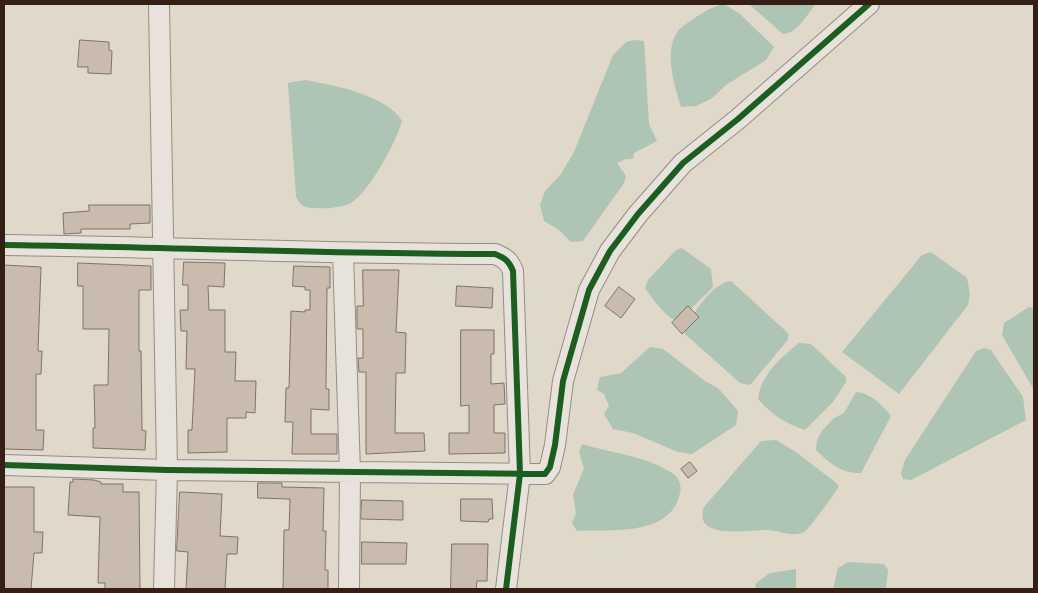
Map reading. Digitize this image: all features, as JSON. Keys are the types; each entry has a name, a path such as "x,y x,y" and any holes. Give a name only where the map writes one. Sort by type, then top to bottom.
{"street":[{"path":"159,4 167,470 164,589"},
{"path":"4,465 167,470 546,474 550,467 565,372 589,290 610,250 638,214 683,163 752,106 868,4"},
{"path":"4,245 163,247 343,254 495,254 510,263 514,271 520,474 506,589"},
{"path":"343,254 350,472 349,589"}],"shaded area":[{"path":"724,4 740,14 774,47 766,60 726,85 711,99 696,106 681,107 672,69 671,48 674,39 679,30 693,19 711,8"},
{"path":"749,4 816,4 798,27 783,34"},
{"path":"644,41 649,124 657,141 634,153 633,159 626,159 617,163 626,176 624,183 583,241 571,242 559,230 544,221 540,205 545,191 561,174 574,152 613,55 626,42"},
{"path":"305,80 344,88 372,98 395,112 402,121 388,153 366,188 351,203 339,207 310,208 302,205 296,197 288,83"},
{"path":"682,248 711,269 713,287 678,322 664,312 645,288 648,280 676,250"},
{"path":"931,252 967,278 970,294 968,305 899,394 842,352 922,255"},
{"path":"731,281 789,334 787,341 750,385 740,383 685,334 684,329 710,293 723,283"},
{"path":"1029,307 1034,308 1034,390 1002,335 1004,323"},
{"path":"799,343 811,344 846,377 846,382 833,402 805,430 779,418 758,399 763,382 772,368"},
{"path":"650,347 663,349 705,381 718,388 738,411 736,425 692,454 678,452 633,433 613,429 604,414 609,406 604,394 597,390 600,377 621,373"},
{"path":"984,348 991,350 1023,397 1026,420 911,480 903,479 901,473 905,460 976,351"},
{"path":"856,392 871,397 891,416 861,473 848,472 836,467 816,450 817,440 822,431 834,418 844,413"},
{"path":"776,440 796,452 839,486 811,525 804,532 790,534 771,530 723,531 706,525 702,517 704,507 761,441"},
{"path":"582,444 640,459 672,473 678,479 681,487 674,507 665,517 652,524 638,528 577,531 572,523 576,513 573,495 584,468 579,452"},
{"path":"848,562 884,564 888,570 886,589 833,589 838,568"},
{"path":"796,569 796,589 755,589 756,583 770,573"}],"building":[{"path":"80,40 109,42 109,50 112,51 111,74 88,73 88,67 78,67"},
{"path":"89,205 150,205 150,223 130,224 130,229 81,229 81,233 64,234 63,213 89,211"},
{"path":"184,262 225,263 224,287 208,286 209,310 225,310 225,352 236,352 235,381 256,381 255,413 246,412 246,418 227,418 227,452 188,453 188,430 192,430 195,369 186,369 187,331 181,331 180,310 188,310 188,285 183,285"},
{"path":"78,263 151,266 151,290 139,290 139,351 141,351 142,430 146,431 145,450 93,448 93,428 95,428 94,385 108,385 109,329 83,329 83,286 78,286"},
{"path":"4,265 41,267 38,351 42,351 41,374 36,374 36,430 44,430 43,450 4,449"},
{"path":"294,266 330,267 330,288 327,288 326,389 329,389 329,410 311,409 311,434 337,434 337,454 292,454 293,422 285,422 286,388 289,388 291,311 305,312 305,310 310,310 310,290 305,290 305,287 293,286"},
{"path":"363,270 399,270 396,332 406,333 405,373 396,373 395,433 424,433 425,451 366,454 366,372 359,372 358,358 363,358 363,329 357,329 357,306 363,306"},
{"path":"457,286 493,288 492,308 456,306"},
{"path":"619,287 635,299 621,318 605,306"},
{"path":"688,306 699,317 682,334 672,323"},
{"path":"461,330 494,330 494,354 491,354 491,384 504,383 505,404 494,405 494,433 505,433 505,453 449,454 449,433 469,433 469,405 461,406"},
{"path":"690,462 697,471 688,478 681,469"},
{"path":"73,479 94,480 101,482 101,484 123,484 123,492 139,492 140,589 105,589 105,583 98,583 100,517 68,515 70,482 73,482"},
{"path":"258,483 282,483 282,487 324,488 323,531 326,531 325,570 328,570 328,589 283,589 284,530 289,530 290,499 258,498"},
{"path":"4,487 34,487 34,532 43,532 42,553 34,553 31,589 4,589"},
{"path":"180,492 222,494 220,536 238,537 237,554 227,554 225,589 186,589 188,552 177,551"},
{"path":"461,499 492,499 493,519 489,519 488,522 461,521"},
{"path":"362,500 403,501 403,520 361,519"},
{"path":"362,542 407,543 406,564 362,564"},
{"path":"452,544 488,544 487,581 477,581 476,589 451,589"}],"cycle path":[{"path":"4,465 167,470 545,474 550,467 555,445 563,381 589,290 610,251 638,214 683,163 738,119 869,4"},
{"path":"4,245 495,254 504,258 513,271 520,474 506,589"}]}
